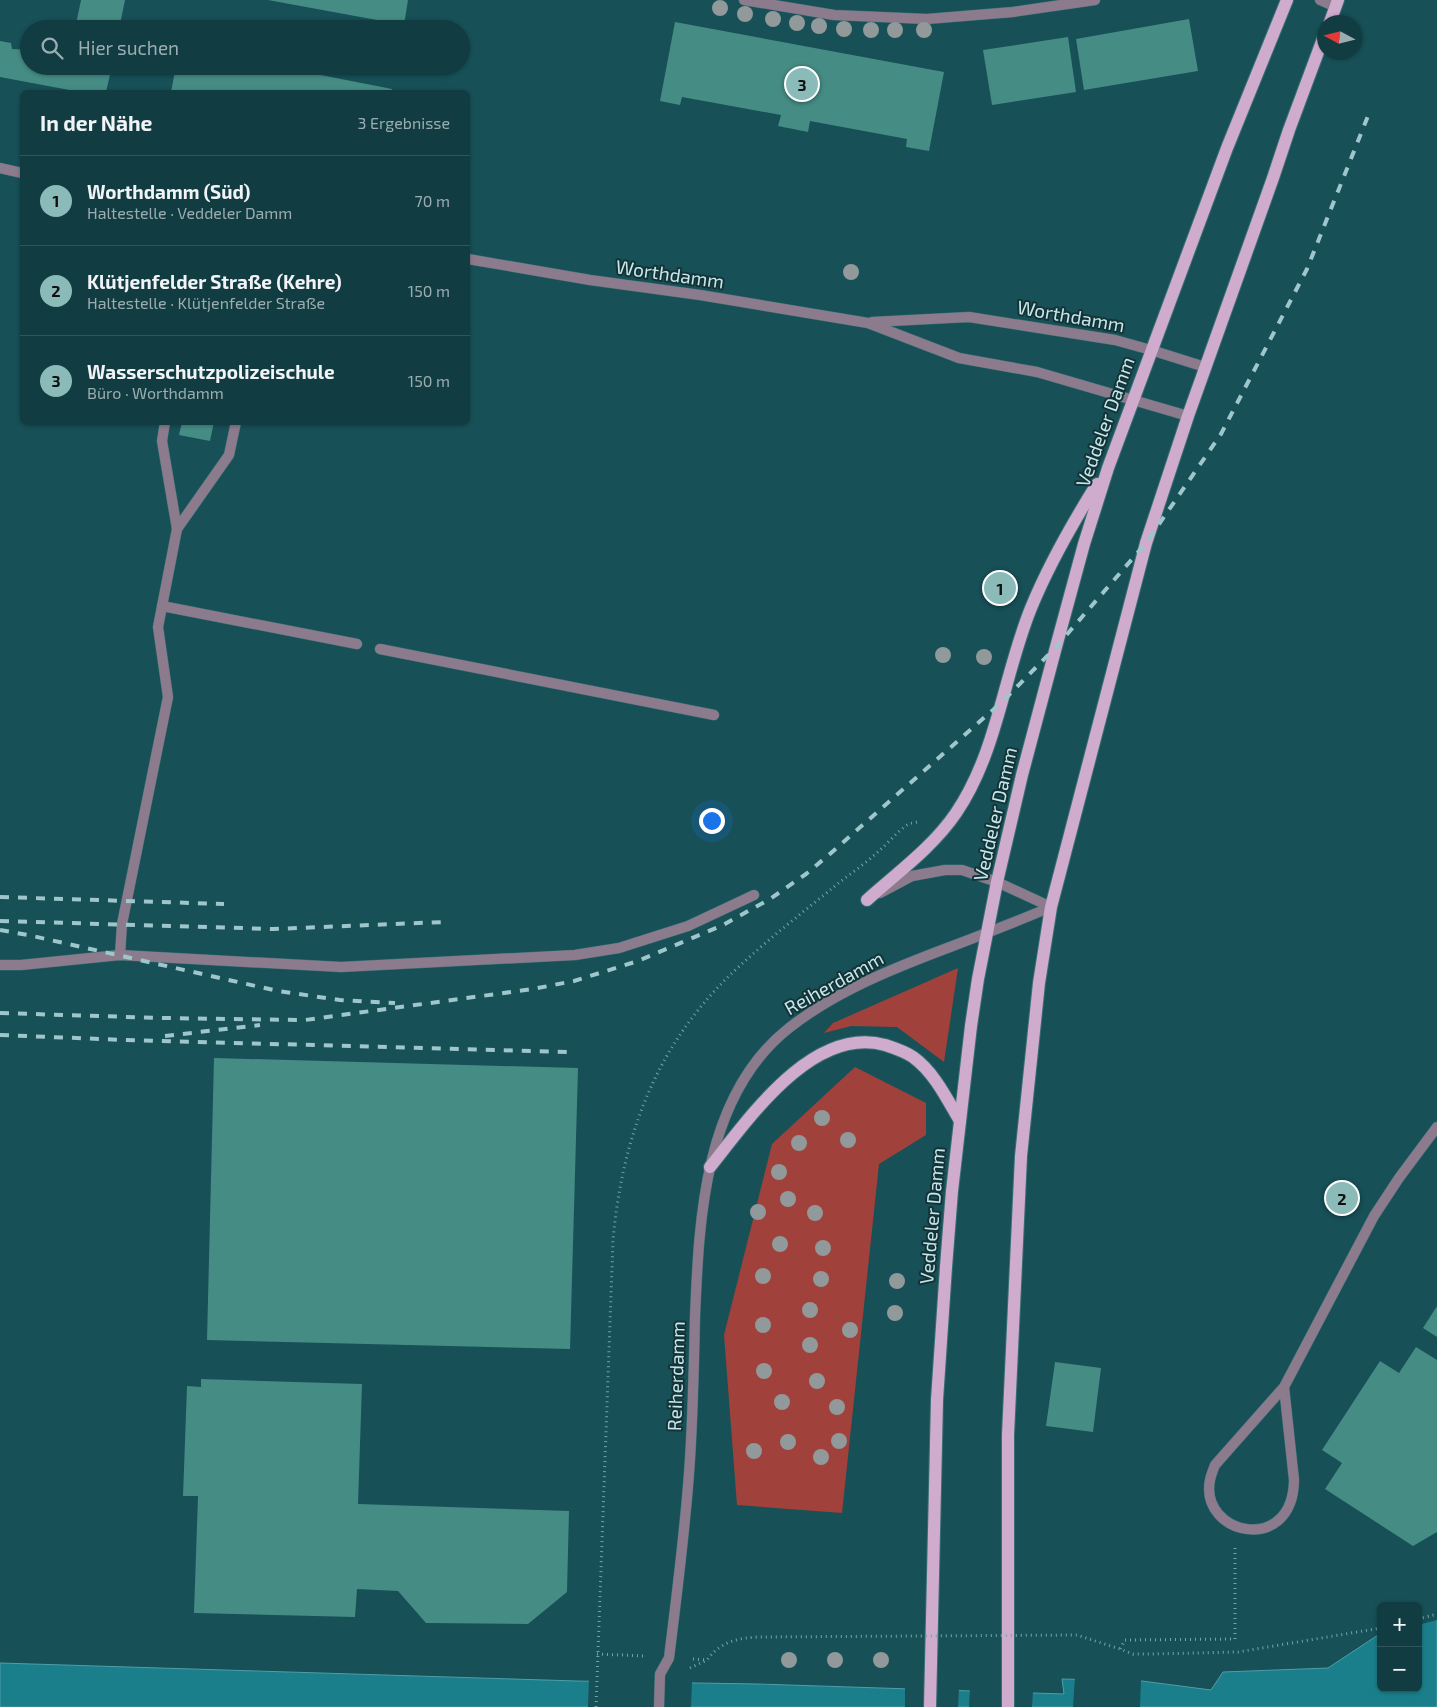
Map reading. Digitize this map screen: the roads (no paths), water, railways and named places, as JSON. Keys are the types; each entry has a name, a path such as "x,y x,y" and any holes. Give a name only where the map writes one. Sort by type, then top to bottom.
{"main road":[{"name":"Veddeler Damm","path":"930,1707 937,1400 947,1248 960,1121 978,979 997,882 1022,775 1056,647 1084,544 1108,468 1132,399 1227,148 1286,0"},
{"path":"1333,15 1337,3"},
{"path":"1008,1707 1008,1435 1021,1156 1039,983 1052,907 1146,543 1205,367 1317,55"},
{"path":"867,900 933,840 956,814 970,789 984,758 1031,608 1069,528 1108,468"},
{"path":"710,1168 758,1107 810,1060 839,1047 858,1043 876,1043 898,1049 913,1057 927,1071 960,1121"}],"street":[{"path":"744,0 834,15 927,19 1013,12 1093,0"},
{"path":"1320,0 1337,3"},
{"path":"0,168 20,172"},
{"name":"Worthdamm","path":"470,259 590,280 700,295 868,322 968,317 1087,335 1151,350 1205,367"},
{"name":"Worthdamm","path":"868,322 959,358 1037,372 1188,416"},
{"path":"120,955 122,924 168,697 158,628 177,529 162,441 165,425"},
{"path":"177,529 229,455 235,425"},
{"path":"162,606 357,644"},
{"path":"380,649 714,715"},
{"path":"867,900 912,876 945,870 962,870 997,882 1052,907"},
{"path":"0,965 21,965 120,955 341,967 575,955 619,948 688,926 754,895"},
{"name":"Reiherdamm","path":"659,1707 660,1674 669,1658 690,1460 700,1235 710,1168 720,1133 735,1095 756,1062 788,1029 827,1003 888,971 1052,907"},
{"path":"1284,1387 1294,1495 1282,1518 1270,1526 1255,1530 1235,1527 1223,1519 1214,1507 1209,1493 1210,1479 1215,1465 1284,1387 1374,1216 1399,1178 1437,1128"}],"water":[{"path":"1437,1594 1437,1707 0,1707 0,1663 1064,1694 1062,1679 1142,1681 1211,1690 1223,1672 1328,1668 1377,1636 1377,1692 1422,1692 1422,1605"}],"railway":[{"path":"0,1013 305,1020 533,989 574,981 638,961 723,925 770,899 806,874 831,853 1003,701 1056,647 1146,543 1221,434 1307,269 1370,111"},
{"path":"0,897 224,904"},
{"path":"0,921 273,929 444,922"},
{"path":"0,930 278,991 340,1000 395,1003"},
{"path":"165,1036 260,1025"},
{"path":"0,1035 570,1052"}],"place":[{"name":"Wasserschutzpolizeischule","path":"802,84"},
{"name":"Worthdamm (Süd)","path":"1000,588"},
{"name":"Klütjenfelder Straße (Kehre)","path":"1342,1198"}]}
